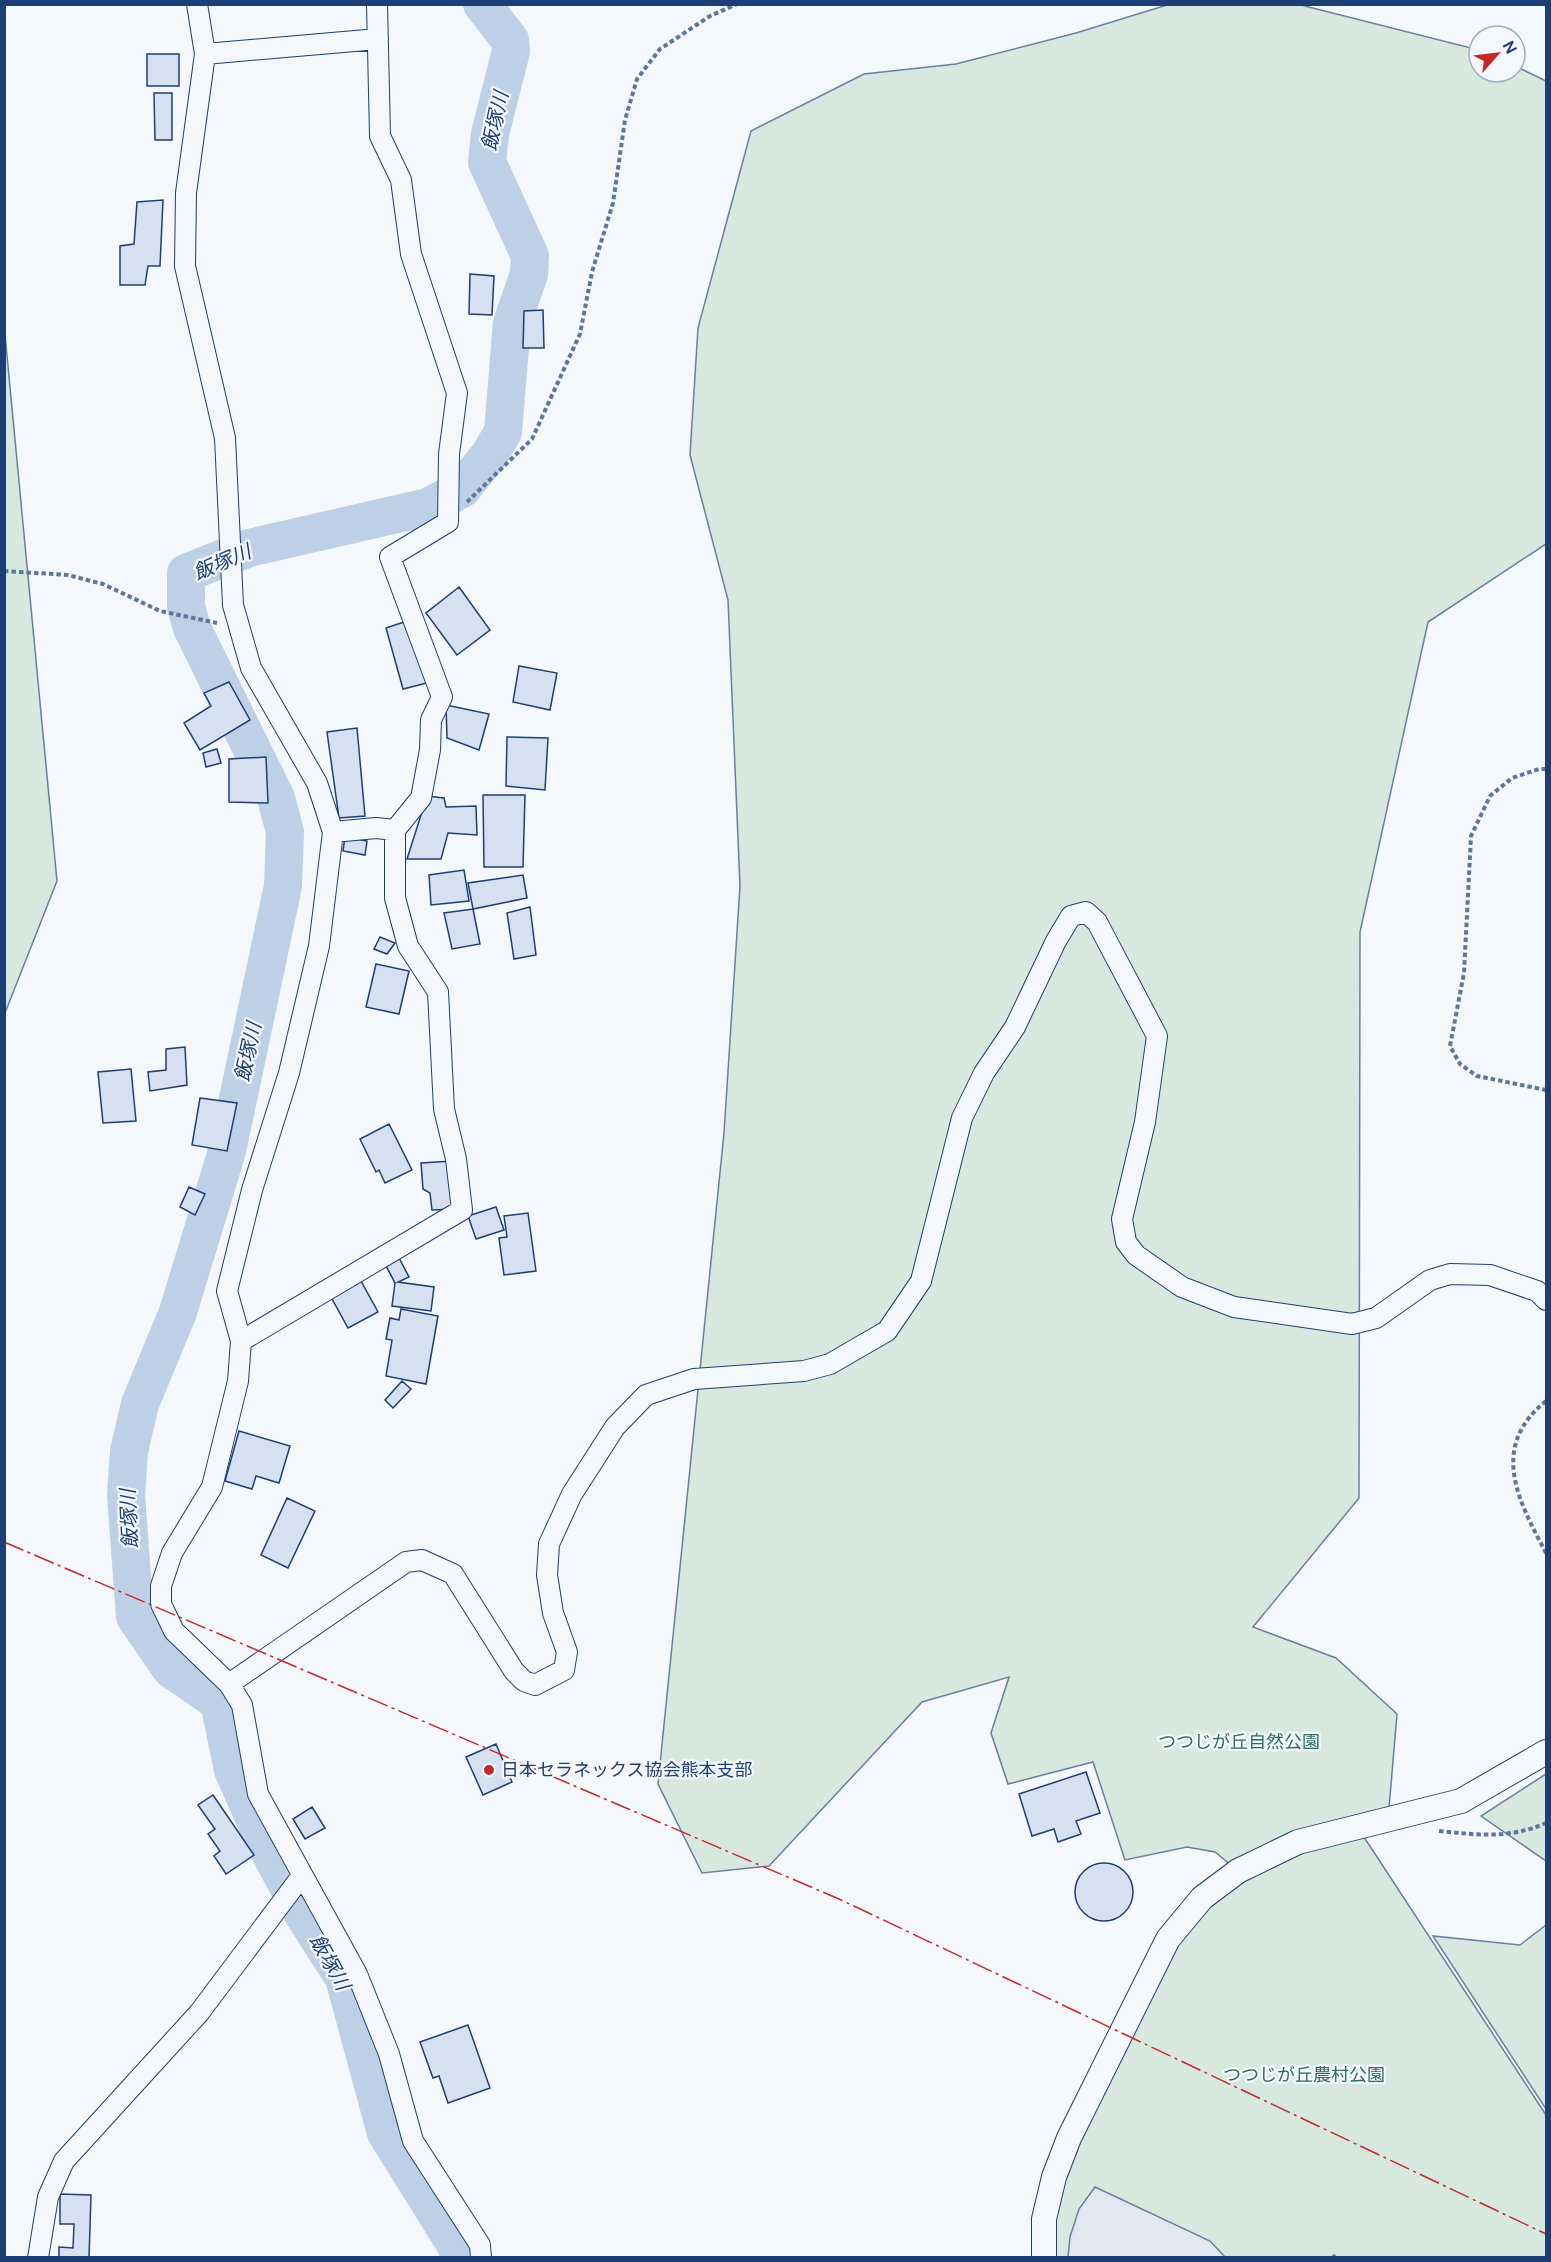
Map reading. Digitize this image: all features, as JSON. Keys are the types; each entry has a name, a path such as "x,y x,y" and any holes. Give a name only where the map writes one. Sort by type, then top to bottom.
{"street":[{"path":"197,4 205,54 186,193 184,266 225,438 232,605 251,668 317,783 333,832 319,946 289,1073 252,1190 227,1291 241,1341 238,1381 212,1487 172,1553 161,1586 161,1604 174,1631 229,1684 242,1705 258,1794 301,1877 357,1974 389,2054 413,2141 480,2245 481,2258"},
{"path":"241,1341 462,1210 456,1159 444,1108 438,992 408,946 395,898 395,830 421,798 430,750 431,720 442,697 390,557 447,522 449,454 458,393 411,254 401,180 380,136 377,4"},
{"path":"205,54 378,39"},
{"path":"333,832 376,828 395,830"},
{"path":"229,1684 406,1562 422,1560 453,1574 513,1671 524,1681 535,1685 564,1670 567,1652 553,1613 547,1575 549,1544 572,1494 615,1427 646,1395 694,1379 804,1371 830,1364 887,1331 921,1281 962,1118 984,1073 1015,1027 1071,916 1086,912 1097,922 1157,1036 1145,1122 1122,1219 1126,1242 1136,1256 1182,1287 1234,1307 1352,1324 1376,1318 1430,1280 1450,1274 1490,1275 1537,1291 1546,1300"},
{"path":"1044,2258 1044,2219 1054,2177 1069,2138 1168,1939 1202,1898 1238,1871 1298,1842 1461,1801 1546,1752"},
{"path":"38,2258 48,2197 63,2161 199,2013 301,1877"}],"path":[{"path":"447,522 532,438 580,334 592,272 613,203 625,120 637,79 660,50 710,16 737,4"},
{"path":"4,571 68,575 103,584 160,611 239,627"},
{"path":"1546,769 1512,778 1490,796 1471,836 1464,973 1450,1046 1460,1065 1477,1076 1546,1090"},
{"path":"1546,1401 1519,1429 1513,1452 1514,1482 1527,1516 1546,1554"},
{"path":"1431,1830 1475,1835 1522,1833 1546,1823"}],"green space":[{"path":"1167,5 1301,5 1467,47 1467,84 1527,84 1527,72 1546,81 1546,544 1428,622 1360,932 1359,1498 1253,1627 1336,1658 1397,1714 1388,1820 1358,1828 1546,2115 1546,2257 1044,2257 1044,2219 1168,1939 1238,1871 1215,1852 1187,1847 1125,1860 1093,1762 1008,1784 991,1733 1009,1677 922,1702 769,1866 702,1873 658,1784 724,1133 740,886 728,600 690,455 698,328 751,131 864,74 956,64 1076,33"},
{"path":"4,324 57,881 5,1013 4,1013"},
{"path":"1546,1774 1546,1861 1481,1816"},
{"path":"1546,1925 1546,2109 1433,1936 1520,1945"}],"shaded area":[{"path":"1095,2187 1210,2241 1225,2257 1068,2257 1070,2237 1079,2209"}],"building":[{"path":"147,54 179,54 179,86 147,86"},
{"path":"154,93 172,93 172,140 155,140"},
{"path":"163,200 160,266 148,266 145,285 120,285 120,246 134,244 137,202"},
{"path":"470,274 494,276 492,315 469,314"},
{"path":"543,310 544,348 523,348 524,311"},
{"path":"459,587 490,630 457,655 426,613"},
{"path":"410,620 427,683 403,689 386,628"},
{"path":"519,666 557,673 550,710 513,702"},
{"path":"229,682 250,720 200,750 184,723 211,706 204,693"},
{"path":"446,705 489,714 479,750 447,738"},
{"path":"357,728 365,816 339,818 327,732"},
{"path":"507,737 548,738 545,790 506,786"},
{"path":"217,749 221,763 206,767 203,753"},
{"path":"266,757 268,803 229,802 229,759"},
{"path":"483,795 525,795 523,867 484,867"},
{"path":"427,796 444,798 446,807 476,806 477,835 448,833 441,859 407,859"},
{"path":"345,837 367,841 365,855 343,851"},
{"path":"464,870 469,901 431,905 429,875"},
{"path":"523,875 527,898 473,909 468,883"},
{"path":"530,907 536,955 514,959 507,913"},
{"path":"473,909 480,944 452,949 444,913"},
{"path":"380,937 395,943 387,954 374,949"},
{"path":"376,964 409,971 399,1014 366,1007"},
{"path":"185,1047 187,1085 150,1091 148,1072 166,1070 166,1049"},
{"path":"131,1069 136,1121 103,1123 98,1072"},
{"path":"200,1098 237,1103 227,1151 192,1145"},
{"path":"389,1124 412,1170 385,1183 379,1170 376,1172 360,1139"},
{"path":"452,1161 455,1209 432,1210 430,1193 423,1189 421,1163"},
{"path":"189,1187 205,1194 195,1215 180,1207"},
{"path":"496,1207 504,1230 476,1239 468,1216"},
{"path":"528,1213 536,1271 504,1275 499,1238 507,1237 504,1216"},
{"path":"398,1256 409,1277 398,1282 434,1287 431,1311 392,1306 395,1283 385,1264"},
{"path":"361,1281 378,1312 348,1328 331,1297"},
{"path":"401,1309 438,1316 426,1384 386,1376 392,1340 386,1339 390,1318 399,1320"},
{"path":"402,1381 411,1389 393,1408 385,1400"},
{"path":"239,1431 290,1446 279,1483 256,1476 252,1489 225,1481"},
{"path":"287,1498 315,1511 288,1568 261,1555"},
{"name":"日本セラネックス協会熊本支部","path":"496,1744 512,1782 483,1795 466,1757"},
{"path":"1086,1772 1100,1813 1076,1821 1081,1834 1058,1842 1054,1829 1032,1836 1019,1794"},
{"path":"213,1795 254,1855 226,1874 214,1856 220,1851 208,1834 215,1829 198,1805"},
{"path":"312,1807 325,1828 305,1839 293,1819"},
{"path":"1098,1863 1110,1863 1125,1871 1133,1886 1133,1898 1125,1913 1110,1921 1098,1921 1083,1913 1075,1898 1075,1886 1083,1871"},
{"path":"468,2025 490,2088 448,2103 439,2076 433,2078 420,2042"},
{"path":"60,2194 91,2195 89,2258 59,2258 59,2247 73,2248 74,2224 60,2224"}],"waterway":[{"name":"飯塚川","path":"459,2258 457,2247 386,2133 344,1978 303,1914 267,1847 233,1770 219,1702 171,1669 135,1617 126,1495 129,1451 140,1404 178,1312 227,1151 283,886 285,832 276,798 192,628 186,607 186,573 249,548 428,507 462,489 490,454 503,432 512,323 529,274 530,256 487,162 490,134 511,51 510,40 482,4"}],"power":[{"path":"4,1542 839,1899 1546,2234"}],"place":[{"name":"日本セラネックス協会熊本支部","path":"489,1770"}],"park label":[{"name":"つつじが丘自然公園","path":"1239,1742"},
{"name":"つつじが丘農村公園","path":"1304,2075"}]}
